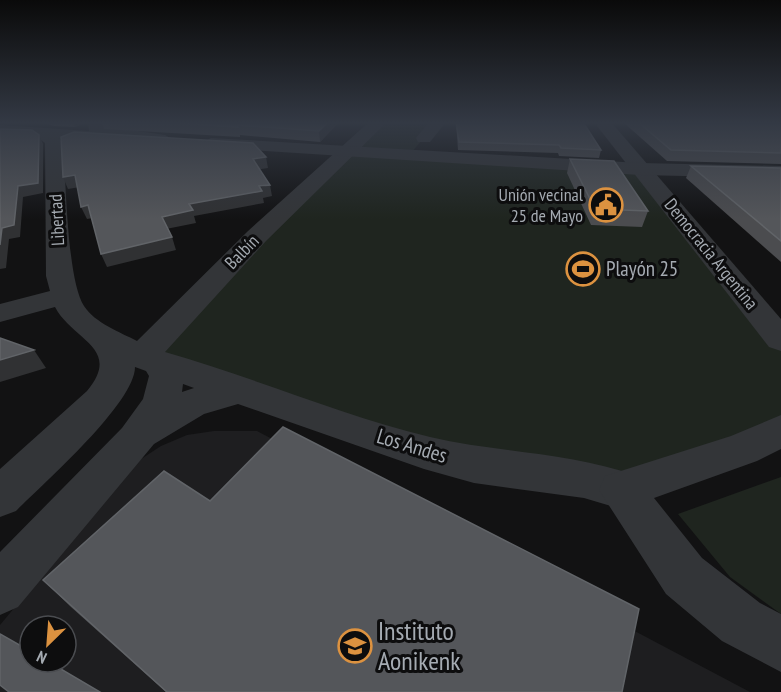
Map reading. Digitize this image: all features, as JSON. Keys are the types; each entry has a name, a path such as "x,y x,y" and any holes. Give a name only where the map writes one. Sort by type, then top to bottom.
{"street":[{"name":"Libertad","path":"56,154 60,276 67,295"},
{"name":"Balbín","path":"167,368 256,236 344,154"},
{"path":"386,154 640,169 781,172"},
{"name":"Democracia Argentina","path":"628,154 781,340"},
{"path":"0,313 67,295"},
{"name":"Los Andes","path":"67,295 70,309 89,328 167,368 244,390 424,452 474,465 584,479 621,490"},
{"path":"0,496 74,427 117,377 117,360 100,334"},
{"path":"74,427 113,400 167,368"},
{"path":"0,589 136,439 162,403 167,368"},
{"path":"136,439 195,400 219,392 244,390"},
{"path":"781,431 743,449 621,490 684,576 741,622 781,644"}],"shaded area":[{"path":"346,154 410,154 640,169 781,340 781,431 621,490 474,465 141,357"},
{"path":"214,431 257,431 750,692 0,692 0,625 135,463 161,446 187,435"},
{"path":"781,477 781,614 730,577 678,514"}],"building":[{"path":"0,154 39,154 38,183 18,186 14,225 2,228 0,245"},
{"path":"62,154 263,154 266,157 253,159 270,185 259,186 262,191 189,204 193,210 162,217 172,237 101,254 88,205 81,207 75,175 63,177"},
{"path":"570,159 614,161 648,211 595,209"},
{"path":"691,166 781,168 781,241"},
{"path":"0,338 34,350 0,360"},
{"path":"283,427 639,609 622,692 167,692 43,580 164,471 210,501"},
{"path":"0,634 18,644 18,674 69,674 100,692 9,692 0,685"}],"place":[{"name":"Unión vecinal 25 de Mayo","path":"606,205"},
{"name":"Playón 25","path":"583,269"},
{"name":"Instituto Aonikenk","path":"355,646"}]}
